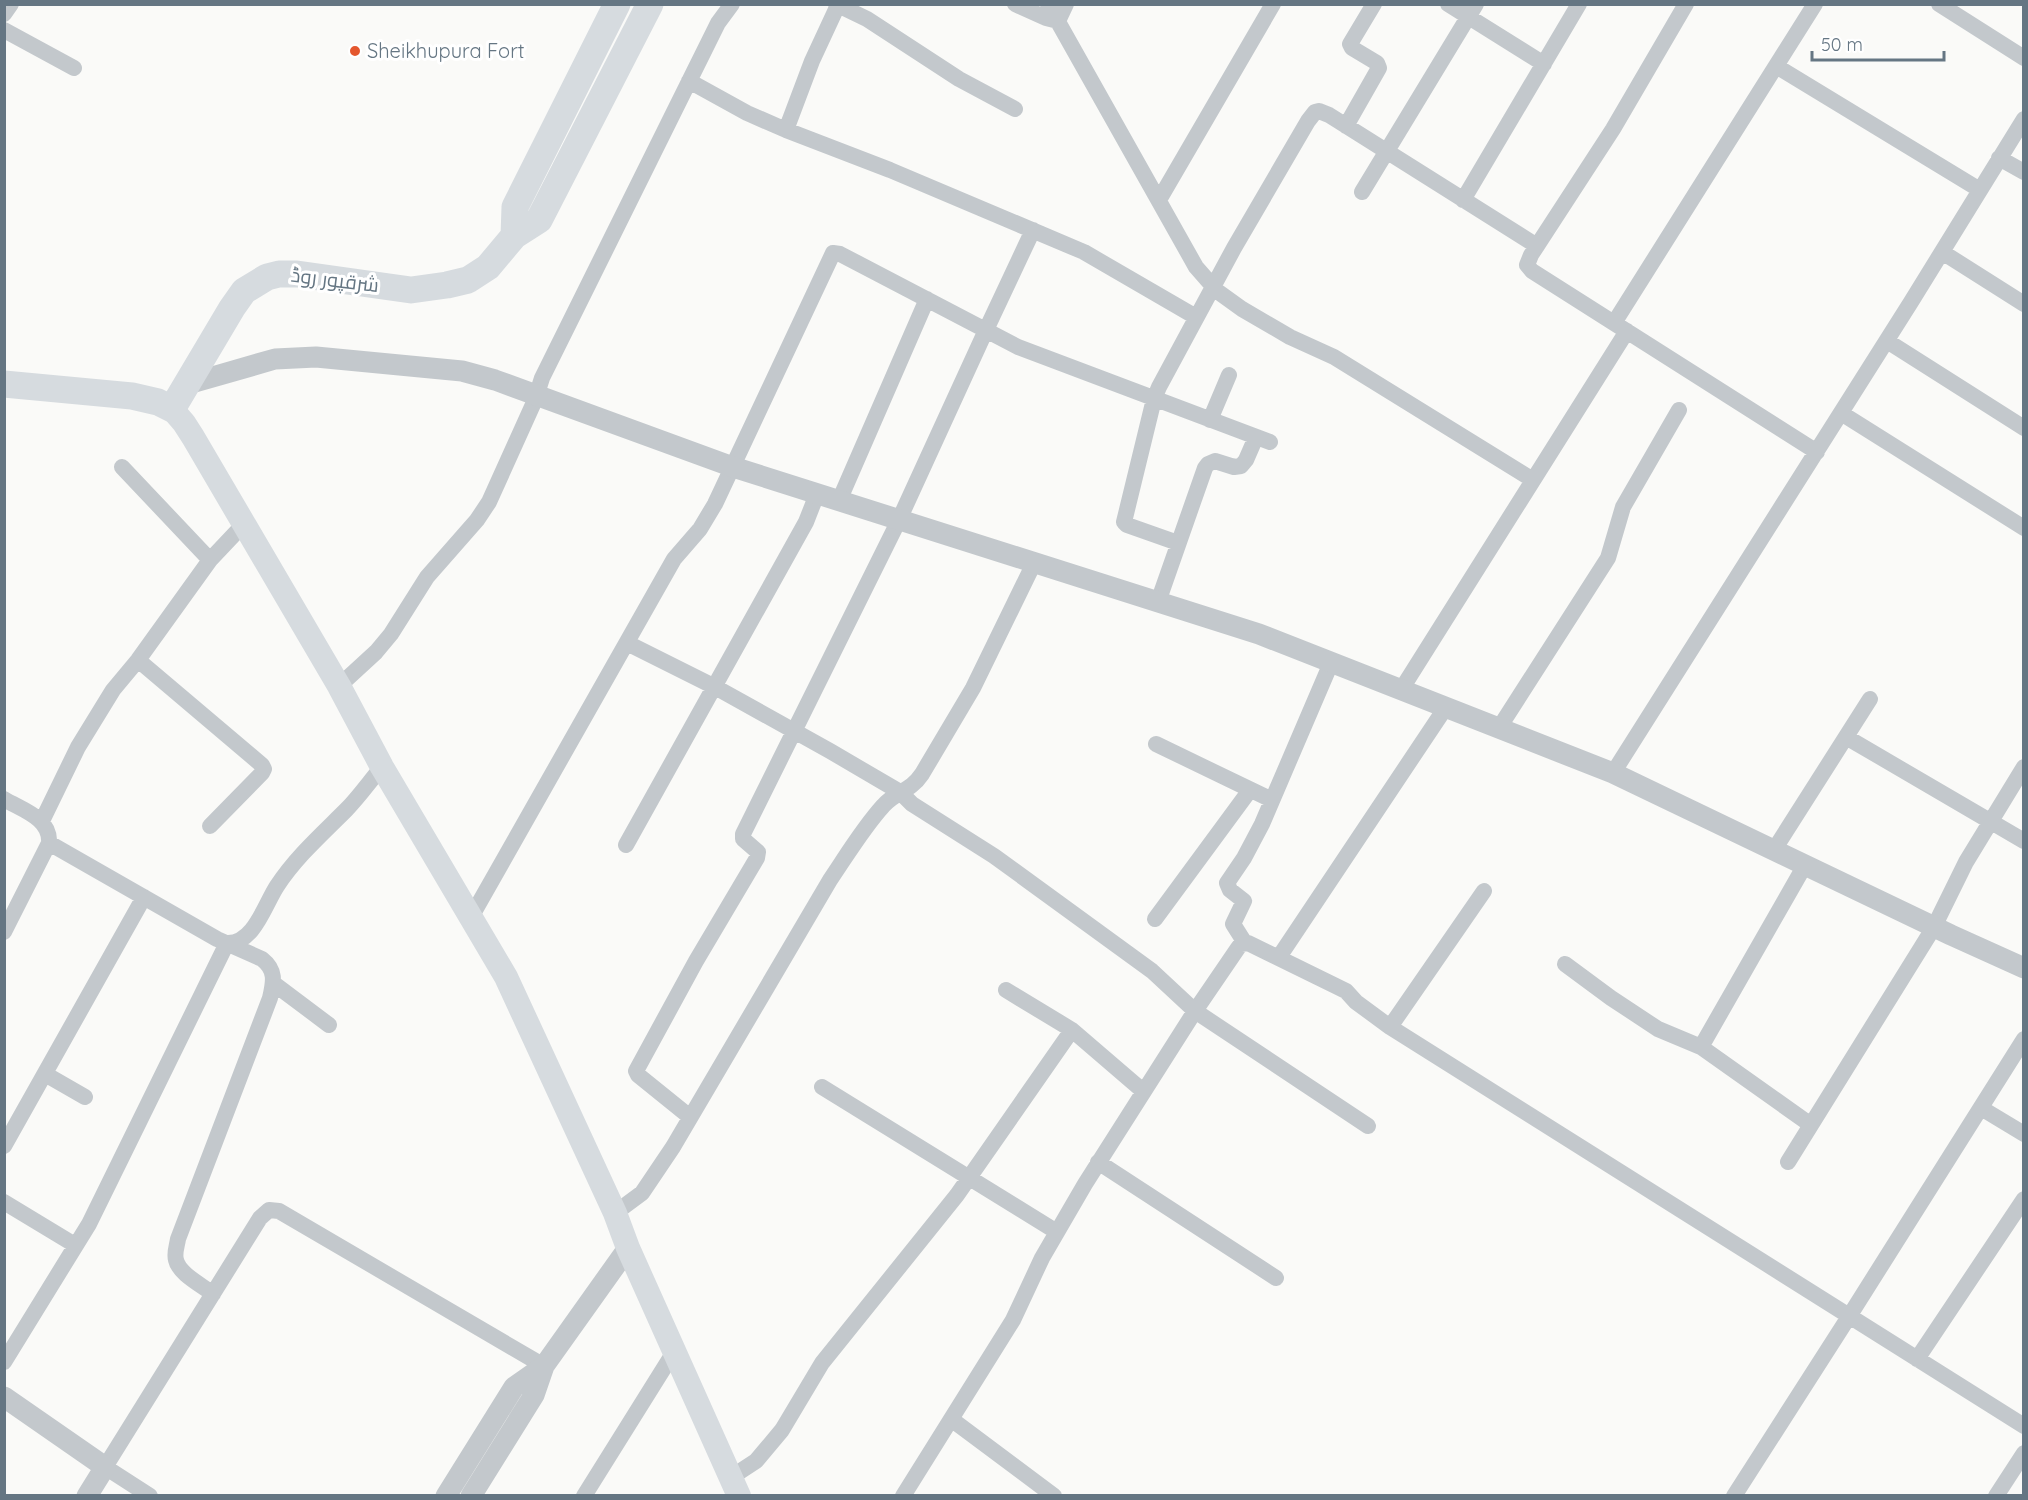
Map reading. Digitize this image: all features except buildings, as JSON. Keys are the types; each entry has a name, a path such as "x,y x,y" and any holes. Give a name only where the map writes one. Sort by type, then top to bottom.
{"main road":[{"path":"514,236 515,207 617,4"},
{"name":"شرقپور روڈ","path":"171,410 244,291 267,277 297,274 411,290 468,280 488,267 514,236 539,220 650,4"},
{"path":"4,384 132,396 158,402 171,410 184,423 339,686 382,767 506,978 615,1213 628,1248 734,1487"}],"street":[{"path":"4,14 11,4"},
{"path":"339,686 376,652 391,634 427,577 477,520 489,502 542,378 718,23 732,4"},
{"path":"1015,4 1058,21"},
{"path":"1048,4 1196,267 1213,286 1242,309 1290,337 1334,357 1533,480"},
{"path":"1058,21 1066,4"},
{"path":"1159,201 1273,4"},
{"path":"1346,126 1379,68 1377,63 1352,48 1350,44 1374,4"},
{"path":"1448,4 1472,11 1544,64"},
{"path":"1463,200 1579,4"},
{"path":"1686,4 1613,129 1536,246 1528,262 1532,271 1816,452"},
{"path":"1401,690 1533,480 1620,327 1815,4"},
{"path":"1939,4 2024,58"},
{"path":"786,130 812,61 846,7 959,79 1015,109"},
{"path":"1362,192 1472,11"},
{"path":"4,30 74,68"},
{"path":"1776,66 1980,190"},
{"path":"689,81 747,113 786,130 890,170 1084,252 1196,317"},
{"path":"1178,543 1124,522 1154,399 1213,286 1315,112 1323,112 1536,246"},
{"path":"1613,773 1887,341 2024,119"},
{"path":"1999,158 2024,172"},
{"path":"690,1117 636,1071 696,961 757,858 758,852 742,839 743,834 899,520 1033,230"},
{"path":"1942,252 2024,304"},
{"path":"470,919 674,559 706,521 833,253 840,254 1028,351 1263,439 1241,466 1215,461 1208,464 1158,602"},
{"path":"839,501 927,299"},
{"path":"1887,341 2024,428"},
{"path":"188,384 275,358 316,357 462,371 495,380 733,467 1259,634 1613,773 2024,968"},
{"path":"1210,420 1229,375"},
{"path":"1499,728 1608,558 1623,507 1679,410"},
{"path":"1841,413 2024,528"},
{"path":"122,467 210,560"},
{"path":"626,844 806,522 817,494"},
{"path":"42,821 78,747 112,690 138,660 210,560 244,524"},
{"path":"615,1213 642,1193 673,1148 831,880 882,807 900,792 908,790 916,783 988,659 1034,562"},
{"path":"627,643 715,687 900,792 912,804 994,856 1152,971 1195,1011 1368,1125"},
{"path":"138,660 264,769 210,826"},
{"path":"1245,943 1233,924 1244,901 1230,890 1227,883 1258,832 1332,663"},
{"path":"1774,850 1870,699"},
{"path":"1279,957 1446,707"},
{"path":"1846,737 2024,841"},
{"path":"1156,744 1272,801"},
{"path":"227,943 239,941 248,934 277,885 309,846 347,808 382,767"},
{"path":"1788,1162 1934,927 1966,862 2024,767"},
{"path":"1155,919 1250,790"},
{"path":"4,799 42,821 50,836 49,843 4,932"},
{"path":"49,843 217,939 262,959 268,963 273,974 273,983 177,1246 176,1260 182,1270 213,1293"},
{"path":"1701,1047 1805,865"},
{"path":"1390,1027 1484,891"},
{"path":"4,1146 144,897"},
{"path":"4,1362 89,1224 227,943"},
{"path":"903,1496 1013,1320 1042,1258 1098,1162 1195,1011 1238,948 1245,943 1253,944 1346,991 1356,1002 1390,1027 2024,1425"},
{"path":"1565,964 1658,1029 1701,1047 1811,1125"},
{"path":"273,983 329,1025"},
{"path":"1006,990 1072,1030 1143,1091"},
{"path":"734,1487 782,1430 822,1363 969,1178 1072,1030"},
{"path":"1734,1496 2024,1039"},
{"path":"45,1074 85,1097"},
{"path":"822,1087 1057,1232"},
{"path":"1982,1108 2024,1134"},
{"path":"1098,1162 1276,1278"},
{"path":"1917,1359 2024,1198"},
{"path":"4,1202 75,1245"},
{"path":"87,1496 260,1218 269,1210 290,1217 544,1366"},
{"path":"471,1496 534,1395 544,1366 628,1248"},
{"path":"584,1496 674,1352"},
{"path":"446,1496 514,1387 544,1366"},
{"path":"4,1397 150,1496"},
{"path":"951,1419 1054,1496"},
{"path":"1996,1496 2024,1453"}],"place":[{"name":"Sheikhupura Fort","path":"355,51"}]}
